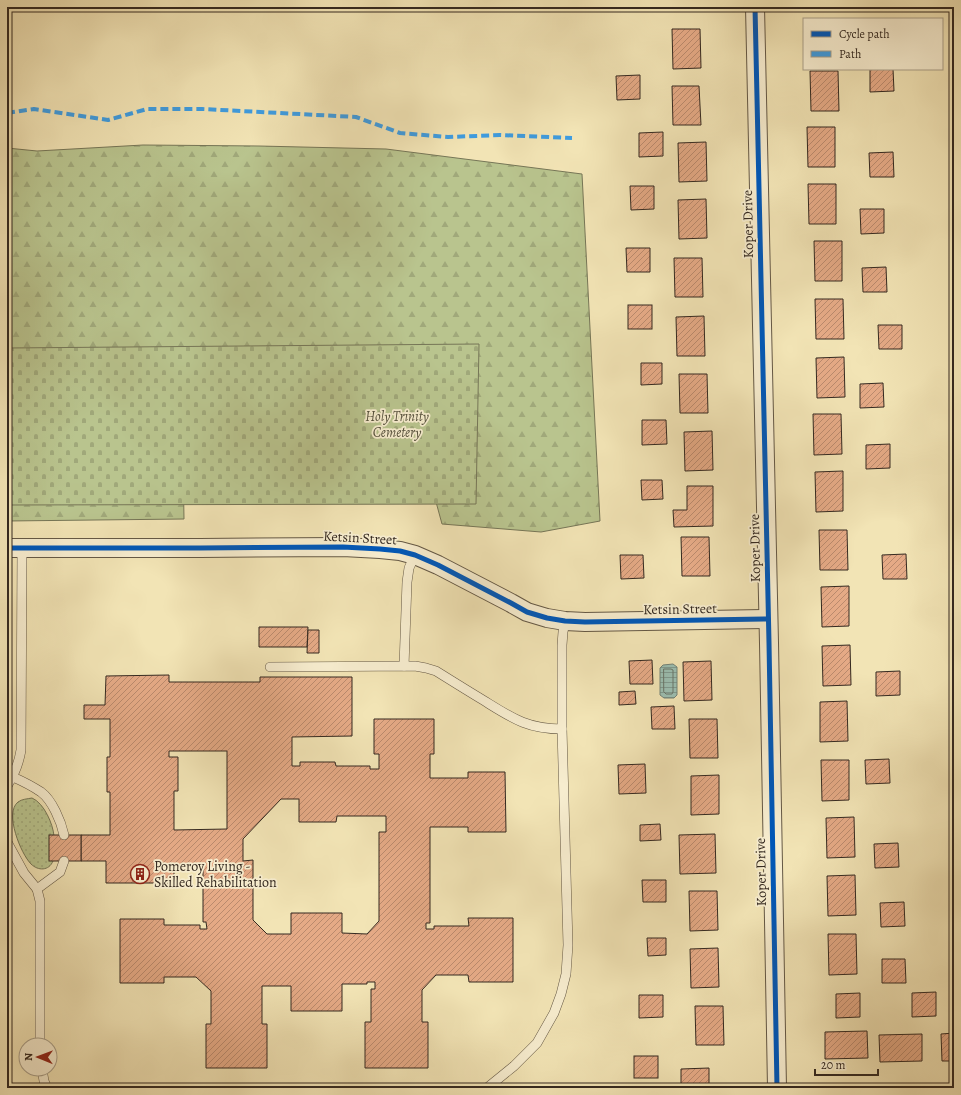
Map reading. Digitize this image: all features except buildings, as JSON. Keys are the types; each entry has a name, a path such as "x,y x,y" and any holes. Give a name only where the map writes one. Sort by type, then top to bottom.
{"street":[{"name":"Koper Drive","path":"755,7 777,1088"},
{"name":"Ketsin Street","path":"14,548 343,547 380,549 400,551 415,555 438,565 527,612 548,618 585,622 768,619"}],"lane":[{"path":"7,786 13,777 20,760 21,750 14,548"},
{"path":"404,666 407,582 415,555"},
{"path":"487,1088 514,1066 536,1043 554,1013 566,974 568,945 562,729 562,645 565,621"},
{"path":"270,667 404,666 426,668 436,671 515,719 540,728 562,729"},
{"path":"13,777 41,792 48,800 60,821 64,835"},
{"path":"7,842 24,873 37,889 40,901 40,1037"},
{"path":"37,889 60,872 64,861"},
{"path":"43,1077 47,1088"}],"green space":[{"path":"143,145 386,149 582,174 600,521 541,532 442,524 420,443 182,392 184,519 7,521 7,148 37,151"},
{"name":"Holy Trinity Cemetery","path":"479,344 476,504 7,505 7,348"},
{"path":"32,798 40,804 47,814 54,836 53,861 49,867 43,869 37,868 27,859 19,843 13,824 14,807 18,802"}],"water":[{"path":"673,664 677,667 677,695 674,698 664,698 660,695 660,668 663,665"}],"marked path":[{"path":"7,113 34,109 108,120 147,109 202,109 356,117 400,133 448,137 500,135 572,138"}],"cycle path":[{"path":"755,7 777,1088"},
{"path":"7,548 343,547 380,549 400,551 415,555 438,565 527,612 547,618 585,622 768,619"}],"place":[{"name":"Pomeroy Living - Skilled Rehabilitation","path":"140,874"}]}
